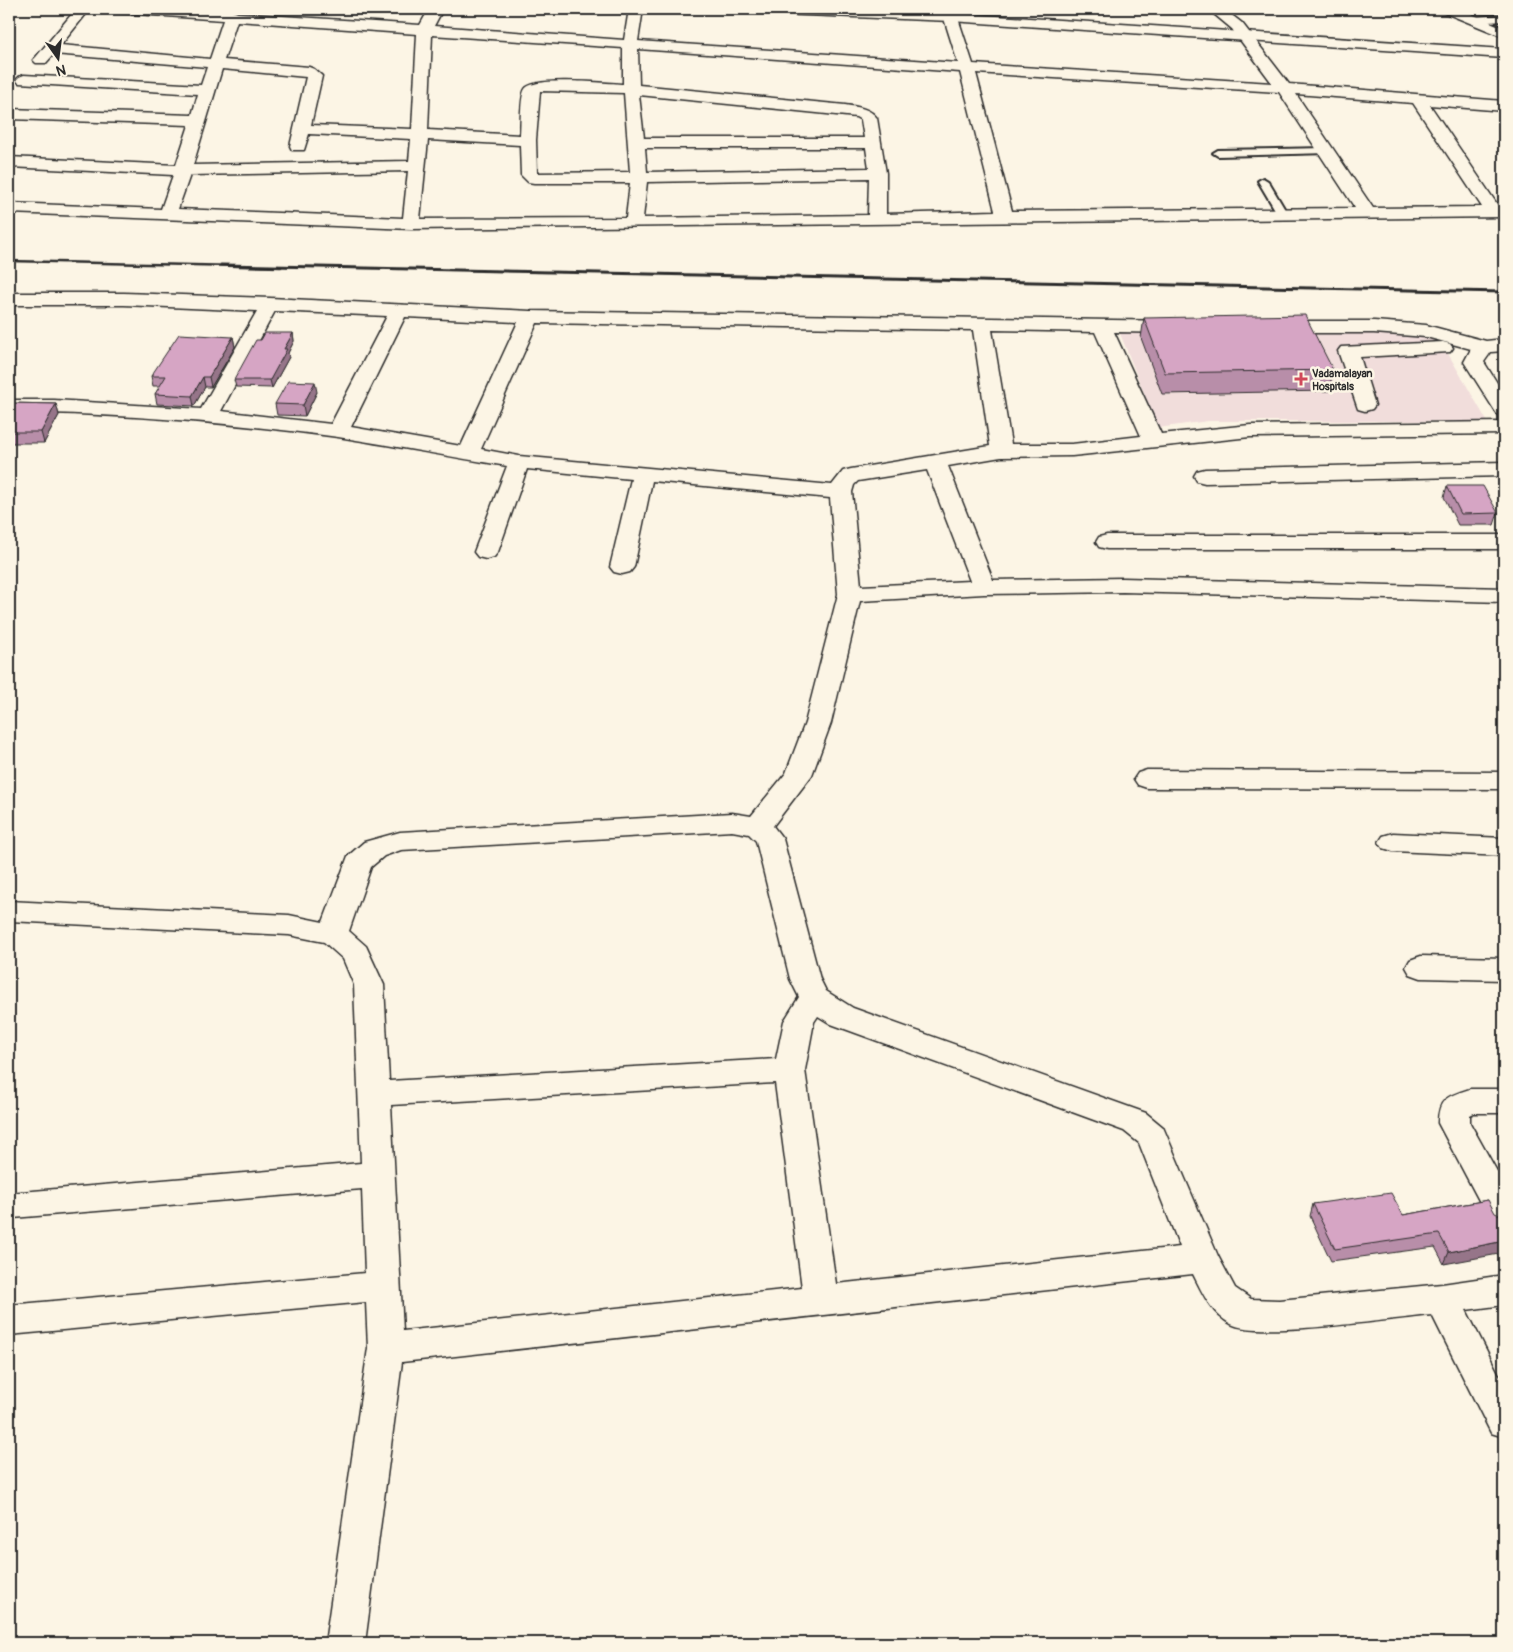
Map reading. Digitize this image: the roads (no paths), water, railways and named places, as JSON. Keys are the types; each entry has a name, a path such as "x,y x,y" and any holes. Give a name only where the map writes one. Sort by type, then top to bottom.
{"street":[{"path":"14,93 84,9"},
{"path":"122,9 232,15 967,68 1284,88 1504,106"},
{"path":"411,224 420,135 425,29 436,9"},
{"path":"634,223 639,179 631,89 630,44 636,9"},
{"path":"754,9 951,12 1241,31 1504,43"},
{"path":"1215,9 1241,31 1284,88 1367,212"},
{"path":"1448,9 1504,33"},
{"path":"951,12 1005,216"},
{"path":"168,214 184,170 215,63 232,15"},
{"path":"1241,31 1504,54"},
{"path":"50,50 309,72 314,76 293,168"},
{"path":"24,80 208,90"},
{"path":"877,220 878,173 869,118 861,113 631,89 544,86 535,87 531,90 528,140 529,175 534,178 639,179 878,173"},
{"path":"1418,99 1499,212"},
{"path":"9,114 198,120"},
{"path":"302,130 528,140"},
{"path":"636,143 873,143"},
{"path":"9,162 184,170 417,166"},
{"path":"9,208 411,224 1499,212"},
{"path":"9,299 124,299 270,304 530,317 1199,327"},
{"path":"208,416 270,304"},
{"path":"338,431 399,311"},
{"path":"468,454 530,317"},
{"path":"982,325 1001,451"},
{"path":"1102,326 1154,442"},
{"path":"1257,327 1374,328 1426,331 1484,346"},
{"path":"1366,405 1348,351 1504,345"},
{"path":"1484,346 1478,351 1474,362 1504,410"},
{"path":"9,406 54,406 208,416 338,431 519,462 842,492"},
{"path":"758,826 799,775 818,723 850,594 842,492 843,484 851,476 1001,451 1072,450 1250,431 1504,428"},
{"path":"486,552 519,462"},
{"path":"935,462 984,587"},
{"path":"1205,476 1504,469"},
{"path":"622,567 643,473"},
{"path":"1107,542 1504,542"},
{"path":"850,594 984,587 1122,585 1504,595"},
{"path":"1147,779 1504,781"},
{"path":"333,934 358,863 374,849 400,841 732,822 758,826 769,839 805,979 814,998 842,1016 1135,1122 1152,1136 1202,1259 1223,1298 1244,1314 1279,1315 1442,1299 1504,1290"},
{"path":"1392,842 1504,847"},
{"path":"9,911 289,925 333,934 356,953 369,985 386,1348 345,1643"},
{"path":"1421,966 1504,969"},
{"path":"814,998 799,1021 789,1070 821,1300"},
{"path":"374,1094 789,1070"},
{"path":"1504,1101 1470,1101 1454,1109 1454,1123 1504,1215"},
{"path":"14,1205 378,1175"},
{"path":"386,1348 1202,1259"},
{"path":"9,1320 383,1286"},
{"path":"1442,1299 1504,1420"}],"lane":[{"path":"1472,20 1504,18"},
{"path":"1218,152 1326,151"},
{"path":"1263,181 1282,213"}],"railway":[{"path":"9,261 281,267"},
{"path":"221,265 1504,292"}],"place":[{"name":"Vadamalayan Hospitals","path":"1301,379"}]}
